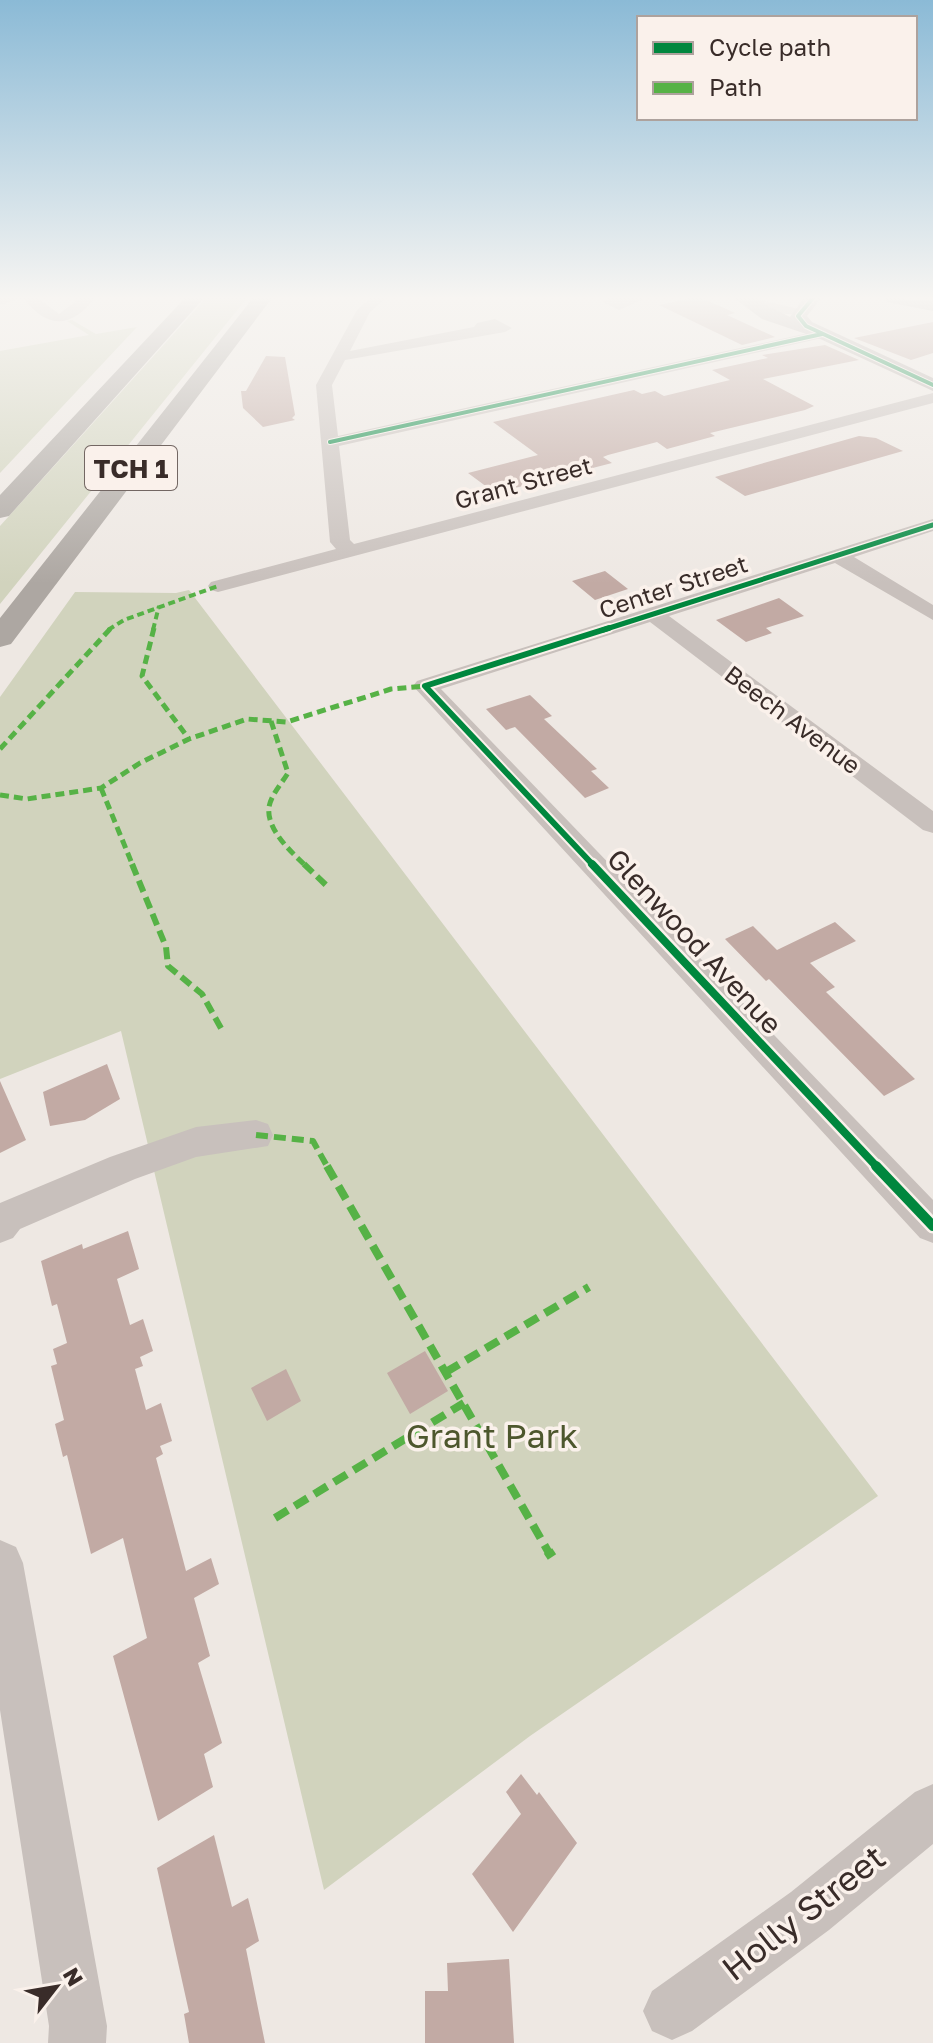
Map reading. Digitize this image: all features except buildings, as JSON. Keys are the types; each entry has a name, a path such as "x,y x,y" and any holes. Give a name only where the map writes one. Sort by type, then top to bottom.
{"highway":[{"name":"TCH 1","path":"0,510 107,393"},
{"name":"TCH 1","path":"0,638 189,393"}],"street":[{"path":"325,393 340,542 350,552"},
{"path":"330,442 557,393"},
{"name":"Grant Street","path":"218,586 933,398"},
{"name":"Center Street","path":"425,686 933,525"},
{"path":"837,555 933,614"},
{"name":"Beech Avenue","path":"653,614 933,823"},
{"name":"Glenwood Avenue","path":"425,686 933,1226"},
{"path":"0,1226 7,1217 196,1142 256,1135"},
{"path":"0,1563 78,2026 77,2043"},
{"name":"Holly Street","path":"672,2011 810,1911 933,1810"}],"green space":[{"path":"0,393 75,393 0,473"},
{"path":"120,393 170,393 0,604 0,526"},
{"name":"Grant Park","path":"189,590 878,1496 530,1736 324,1890 121,1031 0,1079 0,697 75,592 176,593"}],"marked path":[{"path":"0,749 108,629 124,620 218,586"},
{"path":"159,606 142,676 189,739"},
{"path":"0,795 27,799 101,788 140,763 189,739 247,719 287,722 391,689 425,686"},
{"path":"271,721 288,773 270,802 269,816 280,838 327,886"},
{"path":"101,788 166,947 168,966 202,994 222,1030"},
{"path":"256,1135 313,1141 552,1557"},
{"path":"446,1372 589,1287"},
{"path":"275,1518 464,1403"}],"cycle path":[{"path":"330,442 557,393"},
{"path":"933,525 425,686 933,1226"}]}
